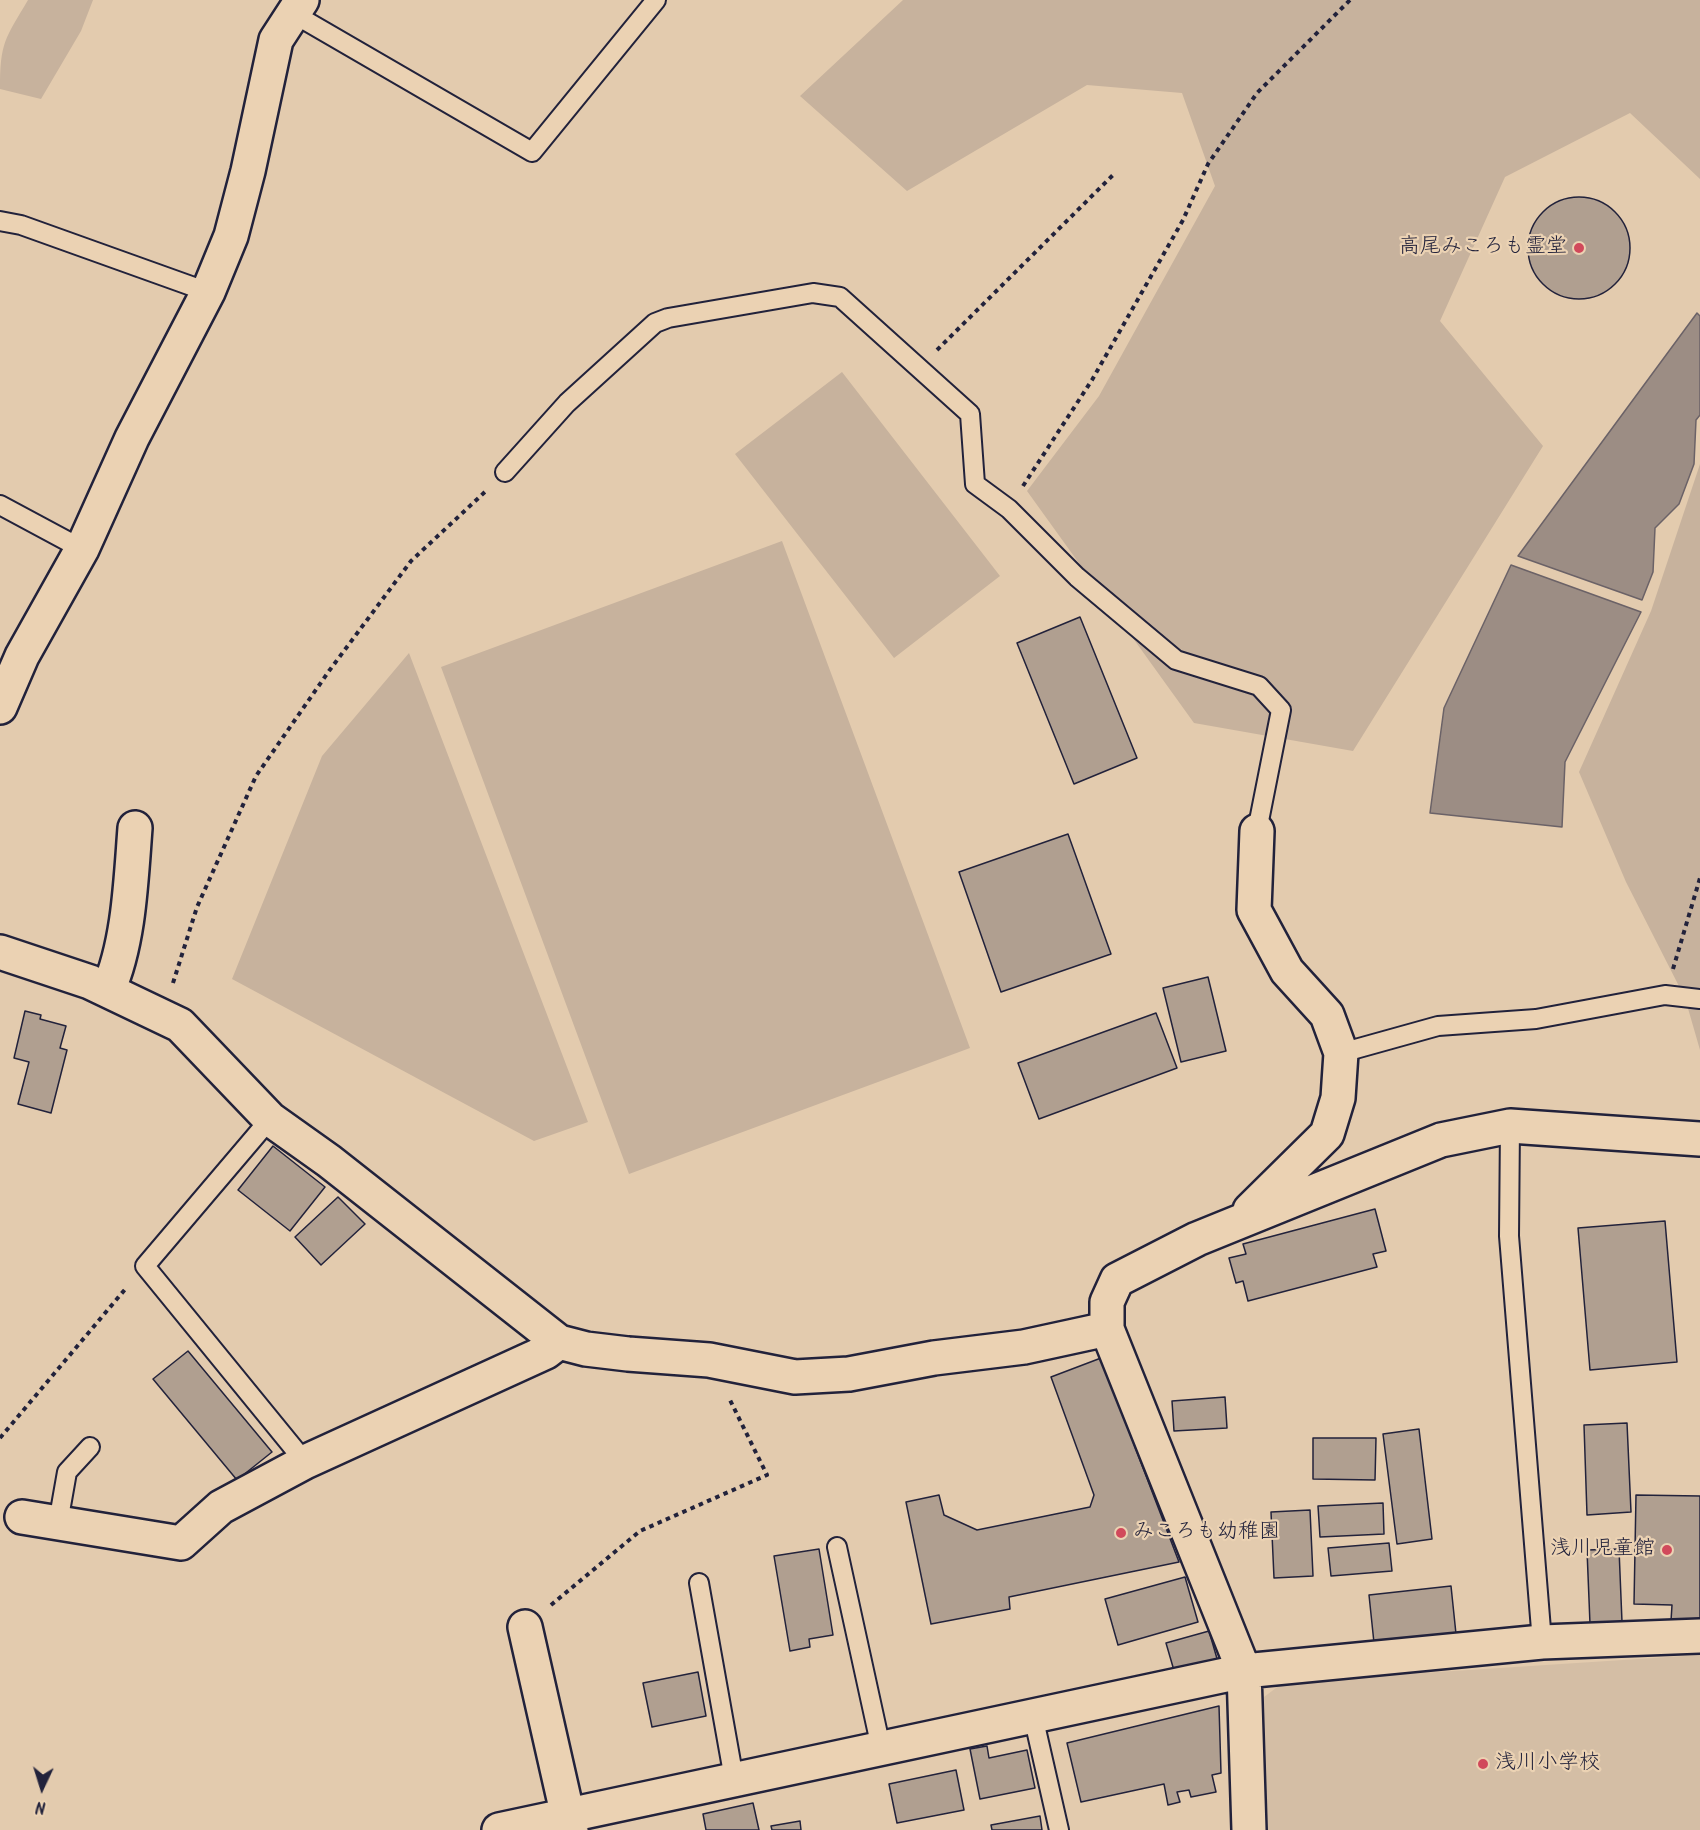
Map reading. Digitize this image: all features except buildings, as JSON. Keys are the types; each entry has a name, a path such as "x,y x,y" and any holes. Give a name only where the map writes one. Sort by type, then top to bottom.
{"street":[{"path":"0,707 22,656 82,549 132,438 208,292 231,236 248,171 276,40 298,7"},
{"path":"108,990 114,977 130,894 135,828"},
{"path":"1237,1222 1327,1134 1338,1098 1341,1053 1327,1015 1287,971 1254,910 1257,831"},
{"path":"0,952 108,990 180,1024 270,1119 339,1168 559,1342 586,1349 709,1360 795,1377 849,1374 933,1358 1024,1347 1107,1329"},
{"path":"1249,1830 1244,1671 1107,1329 1107,1302 1117,1280 1197,1239 1441,1140 1510,1126 1700,1139"},
{"path":"22,1517 181,1543 221,1507 305,1462 546,1352 559,1342"},
{"path":"525,1627 569,1823"},
{"path":"499,1830 569,1823 734,1779 1244,1671 1542,1642 1700,1636"}],"lane":[{"path":"298,7 531,152 656,0"},
{"path":"0,221 21,225 208,292"},
{"path":"505,472 567,403 655,322 813,293 840,297 920,366 970,414 975,484 1009,509 1077,577 1176,660 1259,686 1281,710 1257,831"},
{"path":"0,505 82,549"},
{"path":"1341,1053 1438,1026 1536,1019 1665,995 1700,999"},
{"path":"270,1119 145,1266 305,1462"},
{"path":"1510,1126 1509,1236 1542,1642"},
{"path":"58,1523 67,1472 90,1447"},
{"path":"837,1547 881,1748"},
{"path":"699,1583 734,1779"},
{"path":"1033,1716 1059,1830"}],"path":[{"path":"1009,509 1092,380 1183,220 1208,164 1257,93 1350,0"},
{"path":"920,366 1113,175"},
{"path":"180,1024 172,984 197,907 256,776 329,670 411,561 505,472"},
{"path":"1665,995 1700,878"},
{"path":"0,1438 145,1266"},
{"path":"525,1627 640,1531 767,1475 709,1360"}],"shaded area":[{"path":"28,0 93,0 81,31 41,99 0,89 1,61 5,42"},
{"path":"903,0 1700,0 1700,179 1630,113 1505,177 1440,321 1543,446 1353,751 1194,723 1027,491 1099,396 1215,186 1182,93 1087,85 907,191 800,96"},
{"path":"1697,313 1700,316 1700,415 1696,420 1694,464 1679,504 1655,528 1653,572 1642,600 1518,556"},
{"path":"842,372 1000,576 894,658 735,454"},
{"path":"1700,464 1700,1050 1685,998 1626,882 1579,772 1651,611"},
{"path":"782,541 970,1048 629,1174 441,667"},
{"path":"1511,565 1641,612 1565,762 1562,827 1430,813 1444,708"},
{"path":"409,653 588,1122 534,1141 232,979 322,756"},
{"name":"浅川小学校","path":"1700,1655 1700,1830 1268,1830 1264,1697 1284,1682"}],"place":[{"name":"高尾みころも霊堂","path":"1579,248"},
{"name":"みころも幼稚園","path":"1121,1533"},
{"name":"浅川児童館","path":"1667,1550"},
{"name":"浅川小学校","path":"1483,1764"}]}
